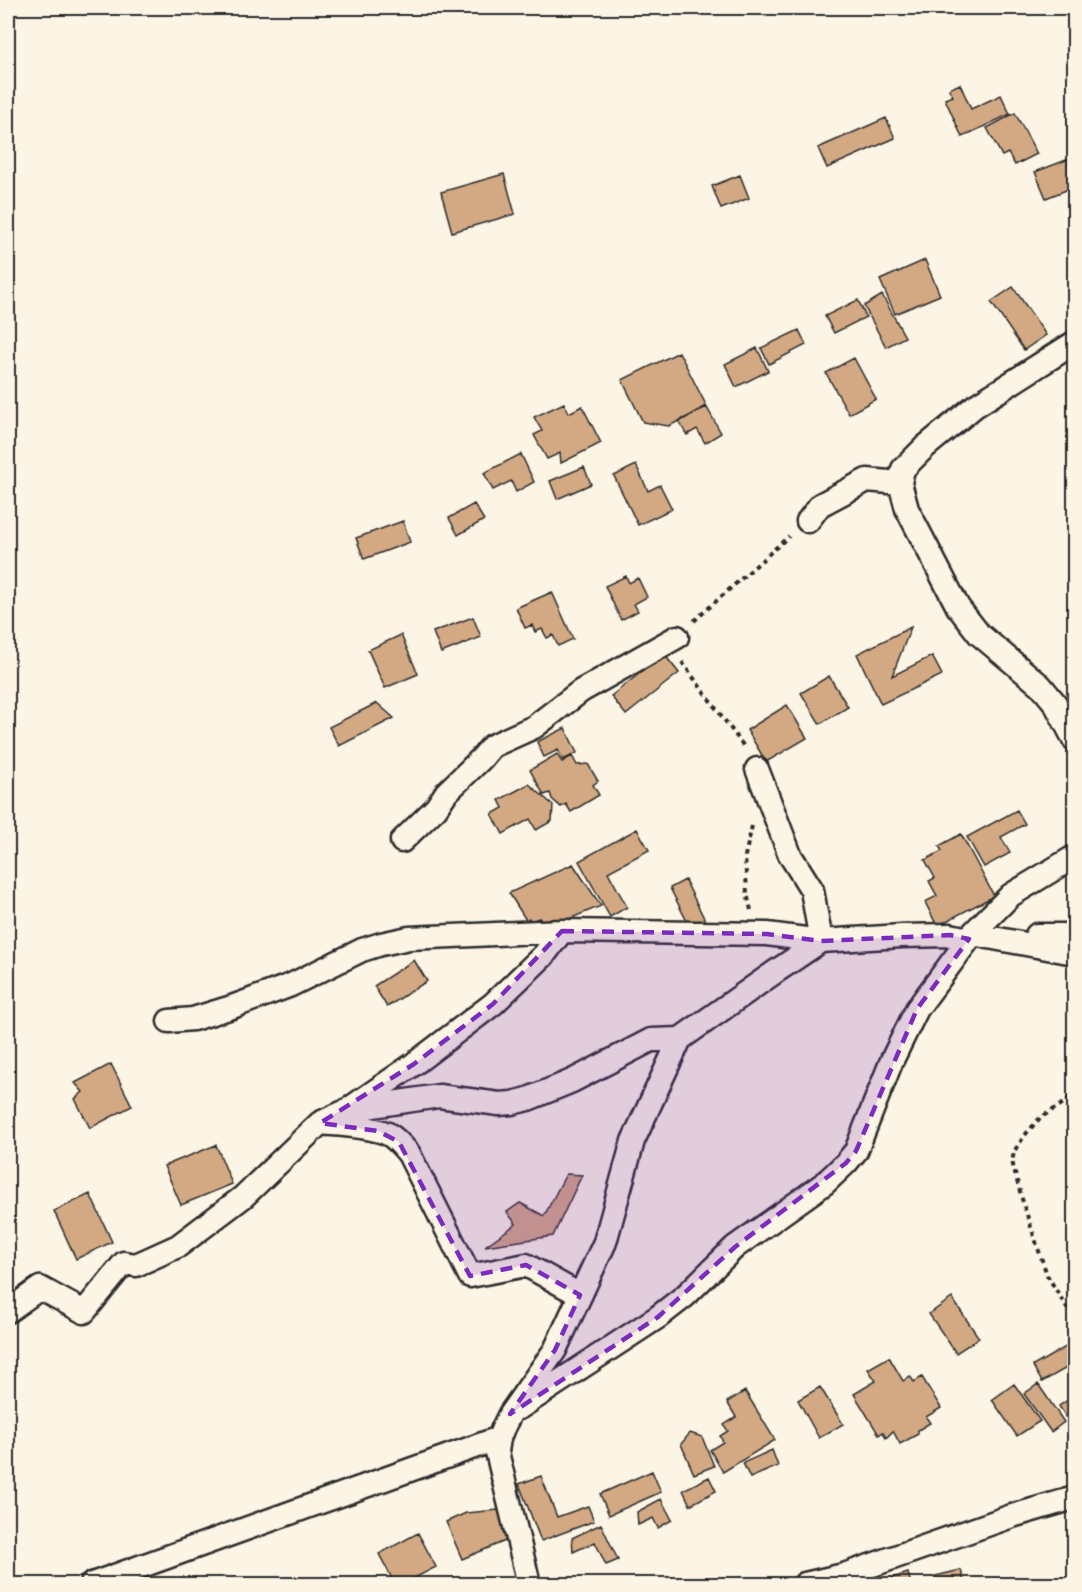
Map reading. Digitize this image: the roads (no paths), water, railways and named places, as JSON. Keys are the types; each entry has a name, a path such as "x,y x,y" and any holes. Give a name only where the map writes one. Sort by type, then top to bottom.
{"street":[{"path":"1074,343 975,406 925,447 903,470 900,483 907,509 958,607 979,634 1041,686 1055,703 1074,739"},
{"path":"808,521 820,505 867,480 900,483"},
{"path":"402,841 436,808 446,792 492,746 534,728 581,692 677,637"},
{"path":"757,769 790,855 812,890 821,941"},
{"path":"510,1414 658,1317 685,1296 735,1247 825,1183 846,1163 862,1140 892,1060 917,1009 971,936 1011,895 1074,857"},
{"path":"8,1311 40,1288 84,1312 124,1263 136,1265 178,1246 243,1197 320,1123 346,1110 414,1064 493,1004 544,955 562,931"},
{"path":"169,1021 192,1019 232,1007 291,985 362,950 408,938 562,931 757,934 821,941 926,935 1074,935"},
{"path":"971,936 1074,953"},
{"path":"529,1584 498,1452 499,1438 510,1414 555,1350 604,1242 633,1141 680,1039 821,941"},
{"path":"346,1110 439,1096 499,1104 512,1103 573,1081 651,1040 680,1039"},
{"path":"320,1123 378,1131 388,1134 399,1142 409,1154 470,1276 526,1265 580,1295"},
{"path":"92,1584 499,1438"},
{"path":"805,1584 844,1575 1012,1516 1074,1498"}]}
